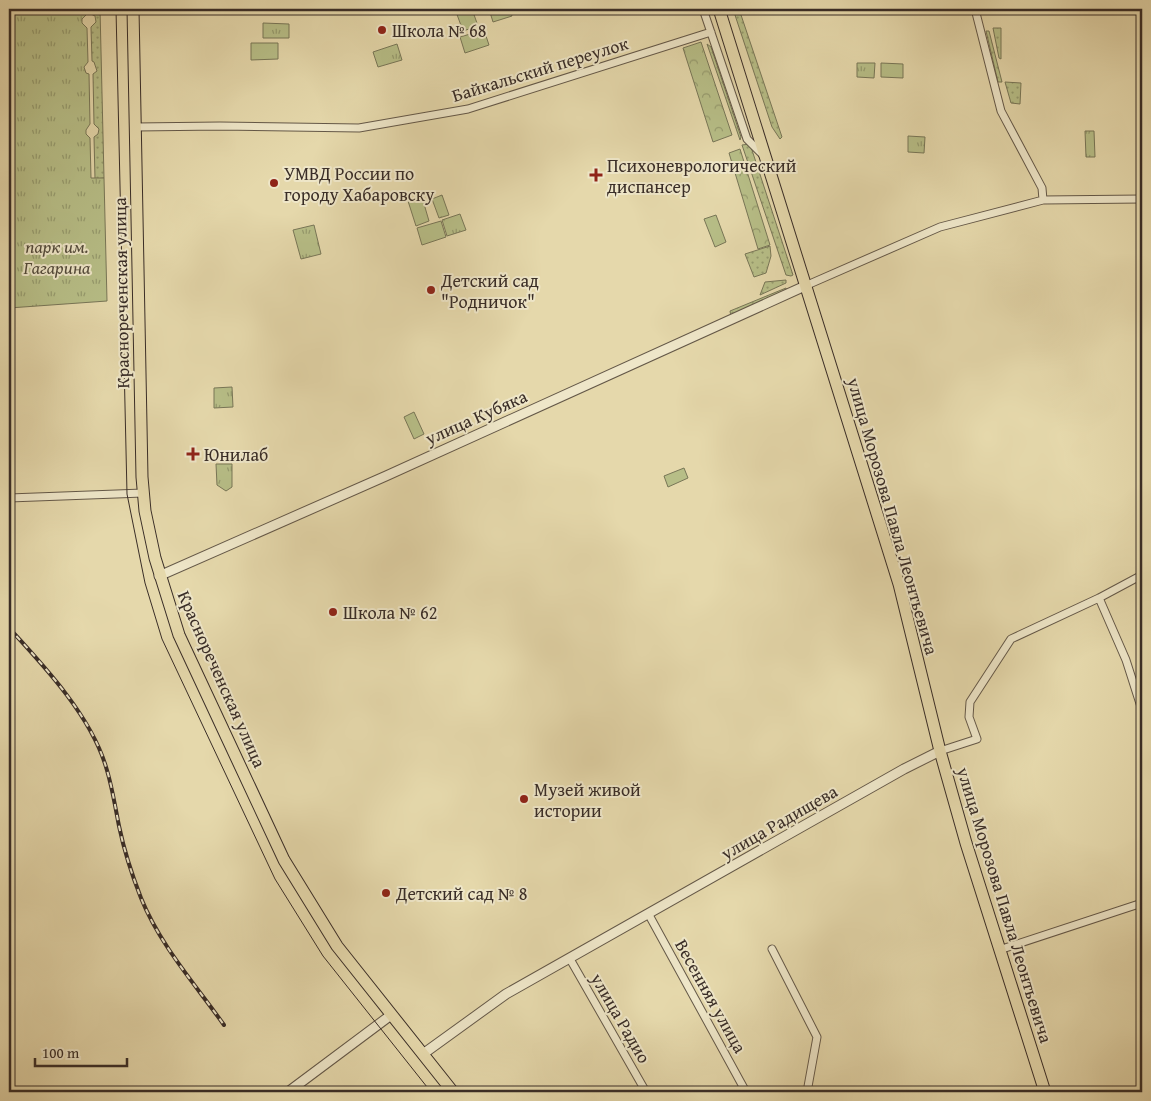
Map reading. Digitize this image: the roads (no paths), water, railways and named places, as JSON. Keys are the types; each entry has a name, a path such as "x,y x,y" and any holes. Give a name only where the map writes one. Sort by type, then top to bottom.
{"main road":[{"name":"Краснореченская улица","path":"133,9 143,493 159,576 179,635 284,860 337,946 391,1016 413,1039 453,1092"},
{"name":"улица Морозова Павла Леонтьевича","path":"719,9 899,584 940,752 999,950 1045,1092"}],"street":[{"path":"703,9 748,139 766,158"},
{"path":"975,9 1001,111 1042,188 1043,200"},
{"name":"Байкальский переулок","path":"136,127 358,128 468,109 711,32"},
{"path":"805,286 940,227 1043,200 1142,199"},
{"name":"улица Кубяка","path":"159,576 386,476 805,286"},
{"path":"9,498 143,493"},
{"path":"1142,575 1099,598 1126,660 1142,710"},
{"name":"улица Радищева","path":"423,1054 506,994 649,915 904,769 940,752 977,739 970,717 970,702 1011,639 1099,598"},
{"path":"999,950 1142,903"},
{"name":"Весенняя улица","path":"649,915 746,1092"},
{"path":"772,949 817,1036 807,1092"},
{"name":"улица Радио","path":"570,959 646,1092"},
{"path":"288,1092 391,1016"}],"tram line":[{"path":"116,9 127,494 145,583 162,639 275,879 323,956 431,1092"}],"railway":[{"path":"9,628 51,675 89,729 106,767 126,853 141,898 168,948 224,1025"}],"place":[{"name":"Школа № 68","path":"382,30"},
{"name":"Психоневрологический диспансер","path":"596,175"},
{"name":"УМВД России по городу Хабаровску","path":"274,183"},
{"name":"Детский сад \"Родничок\"","path":"431,290"},
{"name":"Юнилаб","path":"193,454"},
{"name":"Школа № 62","path":"333,612"},
{"name":"Музей живой истории","path":"524,799"},
{"name":"Детский сад № 8","path":"386,893"}],"park label":[{"name":"парк им. Гагарина","path":"57,256"}]}
